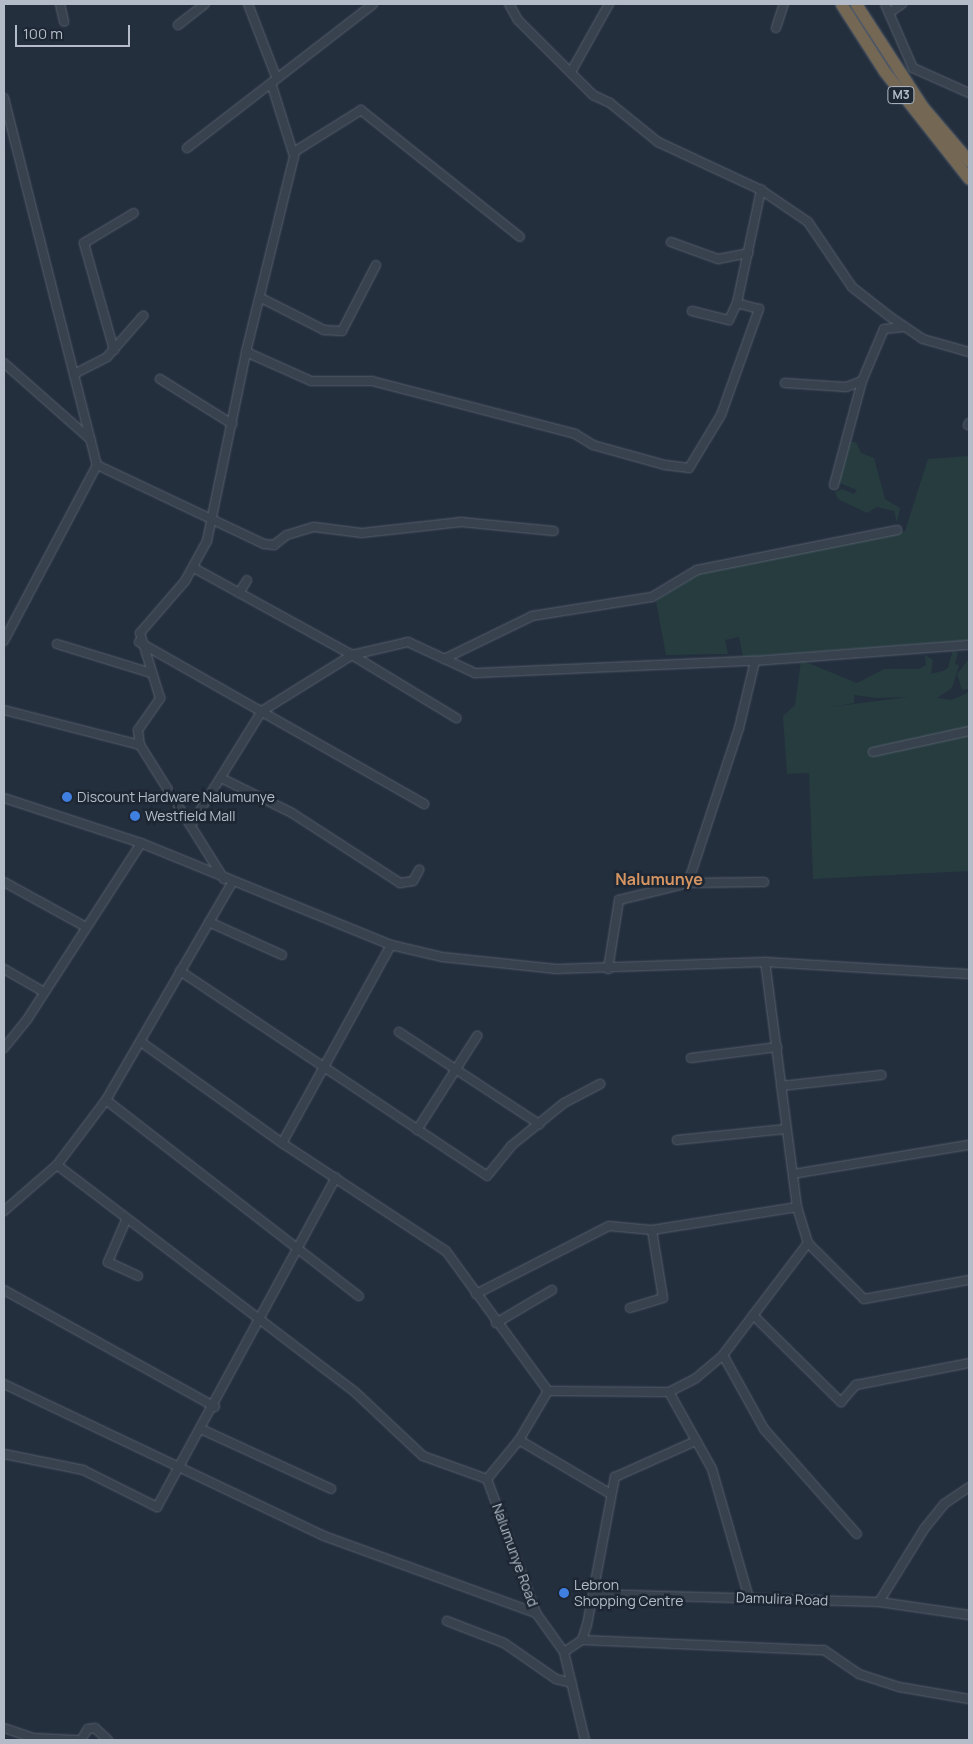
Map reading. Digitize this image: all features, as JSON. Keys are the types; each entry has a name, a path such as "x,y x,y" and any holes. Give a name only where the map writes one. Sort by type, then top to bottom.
{"highway":[{"name":"M3","path":"841,4 884,71 969,179"},
{"name":"M3","path":"856,4 923,107 969,161"}],"street":[{"path":"60,4 64,22"},
{"path":"178,25 205,4"},
{"path":"248,4 277,79"},
{"path":"187,148 272,86 277,79 373,4"},
{"path":"509,4 518,20 593,95 610,104 658,142 761,190 808,222 852,287 904,327 923,339 969,352"},
{"path":"571,72 609,4"},
{"path":"776,28 784,4"},
{"path":"884,4 913,68 969,93"},
{"path":"889,13 902,4"},
{"path":"224,879 140,746 138,730 160,698 139,642 142,628 194,568 210,522 246,352 261,298 294,152 272,86"},
{"path":"4,98 5,110 97,465 4,641"},
{"path":"294,152 361,110 520,238"},
{"path":"692,311 729,320 737,303 761,190"},
{"path":"114,350 84,243 134,212"},
{"path":"671,242 718,259 748,252"},
{"path":"261,298 324,330 342,331 376,265"},
{"path":"246,352 311,381 372,381 575,434 593,445 646,456 665,465 689,468 721,415 759,309 737,303"},
{"path":"74,374 114,350 143,316"},
{"path":"834,485 862,381 884,329 904,327"},
{"path":"4,363 91,440"},
{"path":"160,379 232,424"},
{"path":"785,383 846,387 862,381"},
{"path":"97,465 210,522 274,545 287,535 314,528 362,533 461,522 554,531"},
{"path":"444,659 532,616 652,597 697,570 897,530"},
{"path":"194,568 352,656 456,718"},
{"path":"239,593 247,580"},
{"path":"139,642 424,804"},
{"path":"191,825 262,711 352,656 408,642 475,673 755,661 969,645"},
{"path":"57,644 151,673"},
{"path":"688,884 739,728 755,661"},
{"path":"4,710 140,746"},
{"path":"873,752 969,731"},
{"path":"221,778 292,813 400,883 412,881 419,870"},
{"path":"4,798 141,843 232,883 391,945 485,964 608,969 765,962 969,974"},
{"path":"4,1048 44,992 141,843"},
{"path":"4,882 86,927"},
{"path":"608,969 619,900 688,884 764,882"},
{"path":"4,1211 57,1165 106,1100 232,883"},
{"path":"209,922 282,955"},
{"path":"282,1142 325,1072 391,945"},
{"path":"765,962 777,1048 785,1129 797,1207 808,1243 864,1300 969,1280"},
{"path":"4,969 44,992"},
{"path":"180,971 325,1072 487,1176 505,1152 539,1124 575,1096 600,1084"},
{"path":"399,1032 539,1124"},
{"path":"417,1130 477,1036"},
{"path":"141,1042 282,1142 446,1251 496,1323 548,1391"},
{"path":"691,1058 777,1048"},
{"path":"781,1086 881,1075"},
{"path":"106,1100 359,1296"},
{"path":"677,1140 785,1129"},
{"path":"793,1174 969,1145"},
{"path":"57,1165 260,1323 355,1392 423,1456 487,1479 519,1440 548,1391"},
{"path":"4,1454 84,1470 157,1507 203,1430 300,1249 336,1177"},
{"path":"476,1294 609,1226 652,1230 797,1207"},
{"path":"126,1220 108,1262 138,1276"},
{"path":"630,1308 663,1298 652,1230"},
{"path":"548,1391 669,1392 696,1378 723,1355 808,1243"},
{"path":"4,1290 215,1407"},
{"path":"496,1323 552,1290"},
{"path":"753,1316 841,1402 856,1385 969,1363"},
{"path":"723,1355 764,1429 857,1534"},
{"path":"4,1384 324,1536 536,1613"},
{"path":"669,1392 696,1441 720,1494 749,1598"},
{"path":"203,1430 331,1489"},
{"path":"519,1440 610,1493"},
{"path":"582,1640 594,1594 610,1493 619,1474 696,1441"},
{"name":"Nalumunye Road","path":"487,1479 536,1613 564,1652 585,1740"},
{"path":"879,1602 924,1529 944,1504 969,1487"},
{"name":"Damulira Road","path":"594,1594 879,1602 969,1615"},
{"path":"447,1621 504,1643 556,1679 572,1683"},
{"path":"564,1652 582,1640 824,1650 859,1674 899,1688 969,1699"},
{"path":"4,1728 33,1738 76,1740"},
{"path":"81,1740 88,1729 95,1728 108,1740"}],"green space":[{"path":"849,442 856,442 861,453 874,458 885,499 900,508 897,522 894,511 877,507 867,513 838,499 835,492 842,489 854,494 857,490 837,482"},
{"path":"969,456 969,640 743,657 739,637 725,640 728,654 666,655 656,601 699,574 905,531 928,459"},
{"path":"953,650 958,653 955,663 959,666 952,688 937,698 952,700 969,692 969,871 813,879 809,773 787,774 783,716 795,705 801,660 857,683 884,669 919,669 926,665 925,655 933,660 931,674 948,668","holes":["854,695 877,698 908,697 830,707 854,703"]},
{"path":"969,659 969,689 962,690 957,674"}],"place":[{"name":"Discount Hardware Nalumunye","path":"67,797"},
{"name":"Westfield Mall","path":"135,816"},
{"name":"Lebron Shopping Centre","path":"564,1593"}],"district":[{"name":"Nalumunye","path":"659,879"}]}
